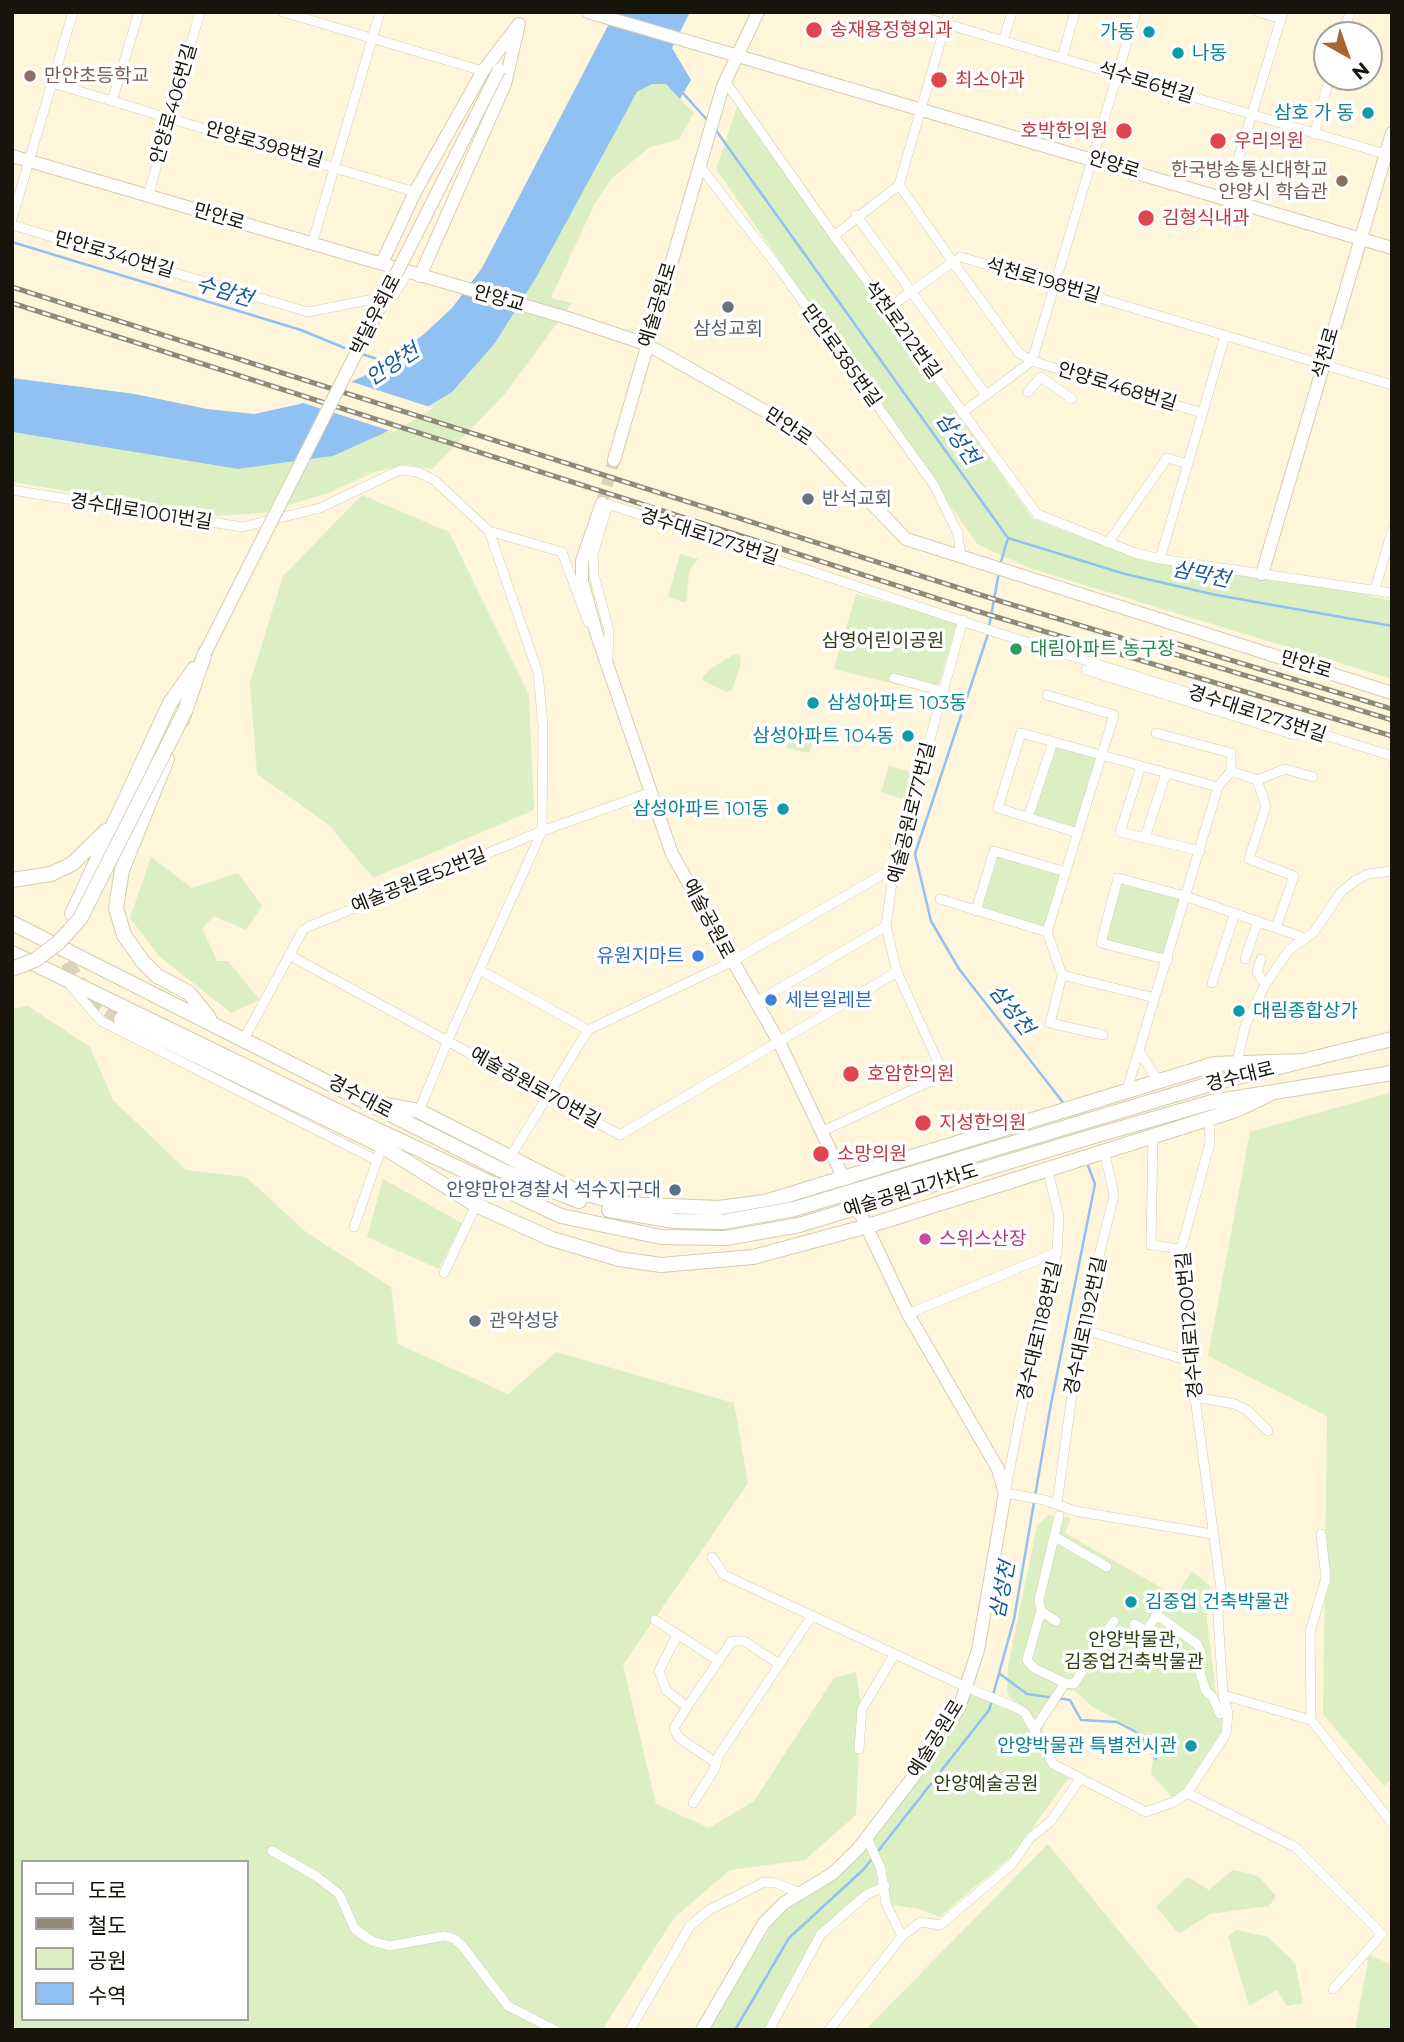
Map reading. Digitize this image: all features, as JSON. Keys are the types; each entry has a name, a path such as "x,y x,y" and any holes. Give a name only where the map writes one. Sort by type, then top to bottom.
{"main road":[{"path":"205,653 116,891 119,923 128,944 157,976 189,993 212,1022"},
{"path":"72,914 170,703 205,653"},
{"path":"12,969 35,960 58,943 80,919 186,709"},
{"path":"12,880 51,874 72,864 103,836 121,806"},
{"name":"경수대로","path":"12,923 501,1170 571,1199 628,1215 723,1222"},
{"name":"경수대로","path":"12,953 561,1216 661,1237 726,1238"},
{"path":"121,1020 379,1145 476,1205 552,1239 619,1259 661,1265 753,1257 868,1226 1102,1150 1209,1119 1274,1092"},
{"name":"경수대로","path":"1090,1120 1210,1084 1392,1039"},
{"path":"367,1101 419,1111 576,1191 623,1204 658,1208 718,1208 765,1202 1215,1064 1303,1061"},
{"name":"경수대로","path":"1094,1136 1212,1102 1392,1073"},
{"path":"354,1119 379,1145"},
{"name":"예술공원고가차도","path":"723,1222 794,1209 1090,1120"},
{"name":"예술공원고가차도","path":"726,1238 799,1224 1094,1136"}],"street":[{"path":"12,219 73,12"},
{"path":"112,101 139,12"},
{"name":"안양로406번길","path":"148,196 200,12"},
{"path":"283,12 483,71"},
{"path":"312,244 380,12"},
{"name":"안양로","path":"588,12 1392,248"},
{"path":"724,83 758,12"},
{"name":"석수로6번길","path":"906,12 1389,155"},
{"path":"834,236 856,215 899,185 949,12"},
{"path":"1003,41 1012,12"},
{"path":"1062,58 1075,12"},
{"name":"안양로468번길","path":"962,414 1032,361 1136,12"},
{"path":"1226,199 1282,16 1258,12"},
{"path":"382,263 415,192 483,71 522,18"},
{"path":"418,275 506,84 522,18"},
{"name":"박달우회로","path":"205,653 499,70 522,18"},
{"name":"안양로398번길","path":"52,83 415,192"},
{"name":"예술공원로","path":"614,460 724,83"},
{"name":"석천로212번길","path":"724,83 1037,514 1108,543 1160,559 1392,593"},
{"path":"1314,134 1326,91"},
{"name":"석천로","path":"1262,574 1360,239 1389,155 1392,133"},
{"name":"만안로","path":"12,156 418,275"},
{"name":"만안로385번길","path":"699,165 781,271 934,485 958,534 961,558"},
{"path":"887,309 953,262 899,185"},
{"path":"856,215 986,395"},
{"name":"만안로340번길","path":"12,225 308,312 394,295 418,275"},
{"name":"석천로198번길","path":"953,262 961,257 1392,385"},
{"name":"안양로468번길","path":"953,262 1019,353 1032,361 1202,413"},
{"name":"안양교","path":"418,275 571,319"},
{"name":"만안로","path":"571,319 646,344 804,433 906,539 1392,693"},
{"path":"1160,559 1225,336"},
{"path":"1028,392 1041,377 1072,399"},
{"path":"1108,543 1167,458 1188,464"},
{"name":"경수대로1001번길","path":"12,490 242,527 320,508 400,471 418,472 434,480 489,531"},
{"name":"예술공원로","path":"602,503 582,561 582,580 672,854 778,1042 823,1131 908,1314 999,1469 1010,1494 970,1689 959,1709 869,1842 832,1874 784,1903 764,1923 702,2030"},
{"name":"경수대로1273번길","path":"608,664 608,631 594,575 593,555 608,504 965,620 1136,680 1392,756"},
{"path":"489,531 562,552 595,643 608,664"},
{"path":"489,531 538,673 543,726 542,831"},
{"path":"1375,589 1392,531"},
{"name":"예술공원로77번길","path":"823,1131 944,1075 897,972 886,926 894,868 965,620"},
{"path":"1087,670 1136,680 1295,735"},
{"path":"894,678 945,692"},
{"path":"1047,695 1114,715 1047,932 1062,975 1050,1023 1102,1035"},
{"path":"1078,833 998,808 1021,733 1218,787"},
{"path":"1127,1090 1218,787 1231,771 1231,753 1156,733"},
{"path":"1028,817 1053,742"},
{"path":"1141,766 1120,832 1200,850"},
{"path":"1231,771 1256,780 1285,769 1313,777"},
{"path":"1145,838 1166,773"},
{"path":"1256,780 1266,806 1249,859 1294,876 1276,928"},
{"name":"예술공원로52번길","path":"244,1039 289,955 308,927 542,831 652,792"},
{"name":"경수대로","path":"419,1111 542,831"},
{"path":"976,911 994,851 1066,872"},
{"path":"509,1159 588,1030 731,962 894,868"},
{"path":"1237,1063 1245,1026 1265,985 1289,950 1303,937 1314,932 1341,892 1356,880 1368,874 1392,871"},
{"path":"1168,960 1101,943 1118,878 1185,896 1303,937"},
{"path":"940,899 1047,932"},
{"path":"1212,983 1235,913"},
{"path":"1245,959 1258,921"},
{"path":"755,1003 886,926"},
{"name":"예술공원로70번길","path":"289,955 620,1135 778,1042"},
{"path":"1261,959 1257,972 1265,985"},
{"path":"480,970 588,1030"},
{"path":"778,1042 897,972"},
{"path":"1062,975 1154,998"},
{"path":"67,981 101,1021 376,1160"},
{"path":"1139,1051 1158,1081"},
{"name":"경수대로1200번길","path":"1187,1793 1227,1734 1228,1713 1223,1695 1218,1627 1222,1596 1190,1360 1181,1250 1210,1143 1209,1119"},
{"path":"1153,1135 1152,1245 1181,1250"},
{"path":"354,1227 379,1145"},
{"name":"경수대로1192번길","path":"1057,1504 1082,1329 1114,1195 1102,1150"},
{"name":"경수대로1188번길","path":"1010,1494 1033,1351 1057,1252 1059,1217 1052,1166"},
{"path":"443,1273 476,1205"},
{"path":"908,1314 1057,1252"},
{"path":"1082,1329 1190,1360"},
{"path":"1195,1398 1235,1404 1247,1410 1268,1432"},
{"path":"1010,1494 1044,1500 1075,1511 1212,1534"},
{"path":"1059,1516 1038,1600 1041,1611 1027,1660 1034,1668 1065,1683 1074,1684 1114,1621"},
{"path":"1311,1720 1310,1632 1326,1578 1321,1534"},
{"path":"1054,1536 1107,1567"},
{"path":"712,1557 724,1575 1025,1713 1054,1764 1146,1812 1174,1802 1187,1793 1295,1847 1382,1934 1333,1989"},
{"path":"1041,1611 1056,1620"},
{"path":"1134,1624 1146,1631 1157,1615 1198,1644 1202,1656 1197,1663 1206,1691 1213,1698 1220,1714"},
{"path":"693,1802 811,1617"},
{"path":"655,1620 719,1661"},
{"path":"677,1635 659,1671 666,1690 687,1707"},
{"path":"716,1763 678,1737 674,1728 687,1707 732,1641 744,1641 779,1664"},
{"path":"859,1749 862,1709 894,1655"},
{"path":"1034,1730 1065,1683"},
{"path":"1223,1695 1311,1720 1392,1823"},
{"path":"829,2030 902,1936 921,1922 940,1925 1012,1864 1030,1839 1051,1821 1080,1779"},
{"path":"869,1842 881,1869 887,1904 902,1936"},
{"path":"272,1851 316,1876 339,1894 355,1929 372,1941 389,1946 444,1936 455,1940 508,2006 555,2030"},
{"path":"630,2030 690,1926 709,1910 764,1882 776,1883 800,1893"},
{"path":"769,2030 821,1934 866,1895 885,1886"}],"green space":[{"path":"652,84 666,84 694,113 679,139 650,147 611,179 594,205 551,298 572,303 504,395 432,469 407,465 374,472 331,492 263,513 216,516 12,482 12,432 238,469 333,456 384,433 452,392 637,92"},
{"path":"737,107 1033,519 1107,547 1157,562 1338,588 1392,601 1392,679 1029,568 977,544 716,169"},
{"path":"362,495 449,532 529,695 534,810 373,878 329,825 257,774 250,683 283,576"},
{"path":"680,554 698,559 689,572 686,603 668,597"},
{"name":"삼영어린이공원","path":"856,594 957,622 936,694 834,669"},
{"path":"735,654 740,656 741,663 732,690 727,692 705,682 702,678 710,669"},
{"path":"792,729 815,735 809,753 787,748"},
{"path":"1053,742 1102,755 1078,833 1028,818"},
{"path":"889,766 914,773 906,800 881,792"},
{"path":"994,851 1066,872 1047,932 976,911"},
{"path":"151,857 192,888 238,873 262,906 246,930 214,916 202,928 217,961 228,961 260,1000 231,1013 159,956 130,918"},
{"path":"1118,878 1185,896 1168,960 1101,943"},
{"path":"28,1006 90,1047 113,1100 186,1170 246,1177 306,1232 391,1287 398,1344 508,1394 556,1352 734,1403 748,1483 623,1665 656,1804 709,1828 754,1801 834,1678 856,1672 861,1706 856,1815 805,1860 730,1870 674,1918 602,2030 12,2030 12,1009"},
{"path":"1392,1092 1392,1779 1384,1786 1323,1714 1327,1416 1208,1356 1250,1132"},
{"path":"383,1179 462,1223 439,1269 367,1237"},
{"name":"안양박물관, 김중업건축박물관","path":"1048,1515 1071,1518 1065,1533 1176,1596 1192,1571 1210,1586 1207,1619 1216,1694 1224,1713 1222,1737 1190,1785 1174,1799 1151,1774 1156,1741 1091,1706 1075,1691 1067,1690 1045,1723 1041,1737 1028,1709 1014,1703 1007,1692 1008,1666 1037,1526"},
{"name":"안양예술공원","path":"967,1688 1018,1708 1039,1741 1070,1776 1013,1855 939,1917 919,1909 887,1904 885,1887 866,1896 822,1935 770,2030 707,2030 785,1904 858,1850"},
{"path":"1048,1844 1200,2030 865,2030"},
{"path":"1233,1870 1258,1876 1276,1896 1269,1906 1210,1914 1179,1934 1156,1907 1187,1877 1209,1890"},
{"path":"1237,1930 1268,1937 1295,1963 1303,2003 1287,2006 1277,1990 1249,2006 1228,1936"},
{"path":"1369,1955 1392,1965 1392,2030 1355,2030"}],"water":[{"name":"안양천","path":"615,12 690,12 672,48 691,80 680,99 666,84 652,84 637,92 537,276 495,343 452,392 384,433 333,456 238,469 12,432 12,378 135,394 207,409 254,414 300,404 364,376 423,335 452,308 482,268"}],"pier":[{"path":"346,380 433,408 394,432 297,401"}],"waterway":[{"name":"삼성천","path":"682,92 708,121"},
{"name":"삼성천","path":"715,129 1008,538 1000,565"},
{"name":"수암천","path":"12,242 301,330 352,351"},
{"name":"수암천","path":"362,354 386,362"},
{"name":"삼막천","path":"1008,538 1125,574 1216,595 1392,626"},
{"name":"삼성천","path":"989,627 999,572"},
{"name":"삼성천","path":"988,634 915,854 931,921 959,969 1065,1105"},
{"name":"삼성천","path":"993,1695 1014,1619 1050,1409 1095,1184 1087,1163"},
{"path":"1000,1674 1027,1694 1070,1700 1081,1720 1117,1722 1140,1734 1156,1759"},
{"name":"삼성천","path":"735,2030 789,1938 864,1869 989,1710 992,1701"}],"tunnel":[{"path":"602,503 614,460"},
{"path":"63,942 67,962 80,984 96,1002 121,1019"}],"railway":[{"path":"12,287 1003,602 1392,720"},
{"path":"12,303 970,609 1392,736"},
{"path":"1161,639 1392,709"}],"place":[{"name":"송재용정형외과","path":"814,30"},
{"name":"가동","path":"1149,32"},
{"name":"나동","path":"1178,53"},
{"name":"만안초등학교","path":"30,76"},
{"name":"최소아과","path":"939,80"},
{"name":"삼호 가 동","path":"1368,113"},
{"name":"호박한의원","path":"1124,131"},
{"name":"우리의원","path":"1218,141"},
{"name":"한국방송통신대학교 안양시 학습관","path":"1342,181"},
{"name":"김형식내과","path":"1146,218"},
{"name":"삼성교회","path":"728,307"},
{"name":"반석교회","path":"808,499"},
{"name":"대림아파트 농구장","path":"1016,649"},
{"name":"삼성아파트 103동","path":"813,703"},
{"name":"삼성아파트 104동","path":"908,736"},
{"name":"삼성아파트 101동","path":"783,809"},
{"name":"유원지마트","path":"698,956"},
{"name":"세븐일레븐","path":"771,1000"},
{"name":"대림종합상가","path":"1239,1011"},
{"name":"호암한의원","path":"851,1074"},
{"name":"지성한의원","path":"923,1123"},
{"name":"소망의원","path":"821,1154"},
{"name":"안양만안경찰서 석수지구대","path":"675,1190"},
{"name":"스위스산장","path":"925,1239"},
{"name":"관악성당","path":"475,1321"},
{"name":"김중업 건축박물관","path":"1131,1602"},
{"name":"안양박물관 특별전시관","path":"1191,1746"}]}
